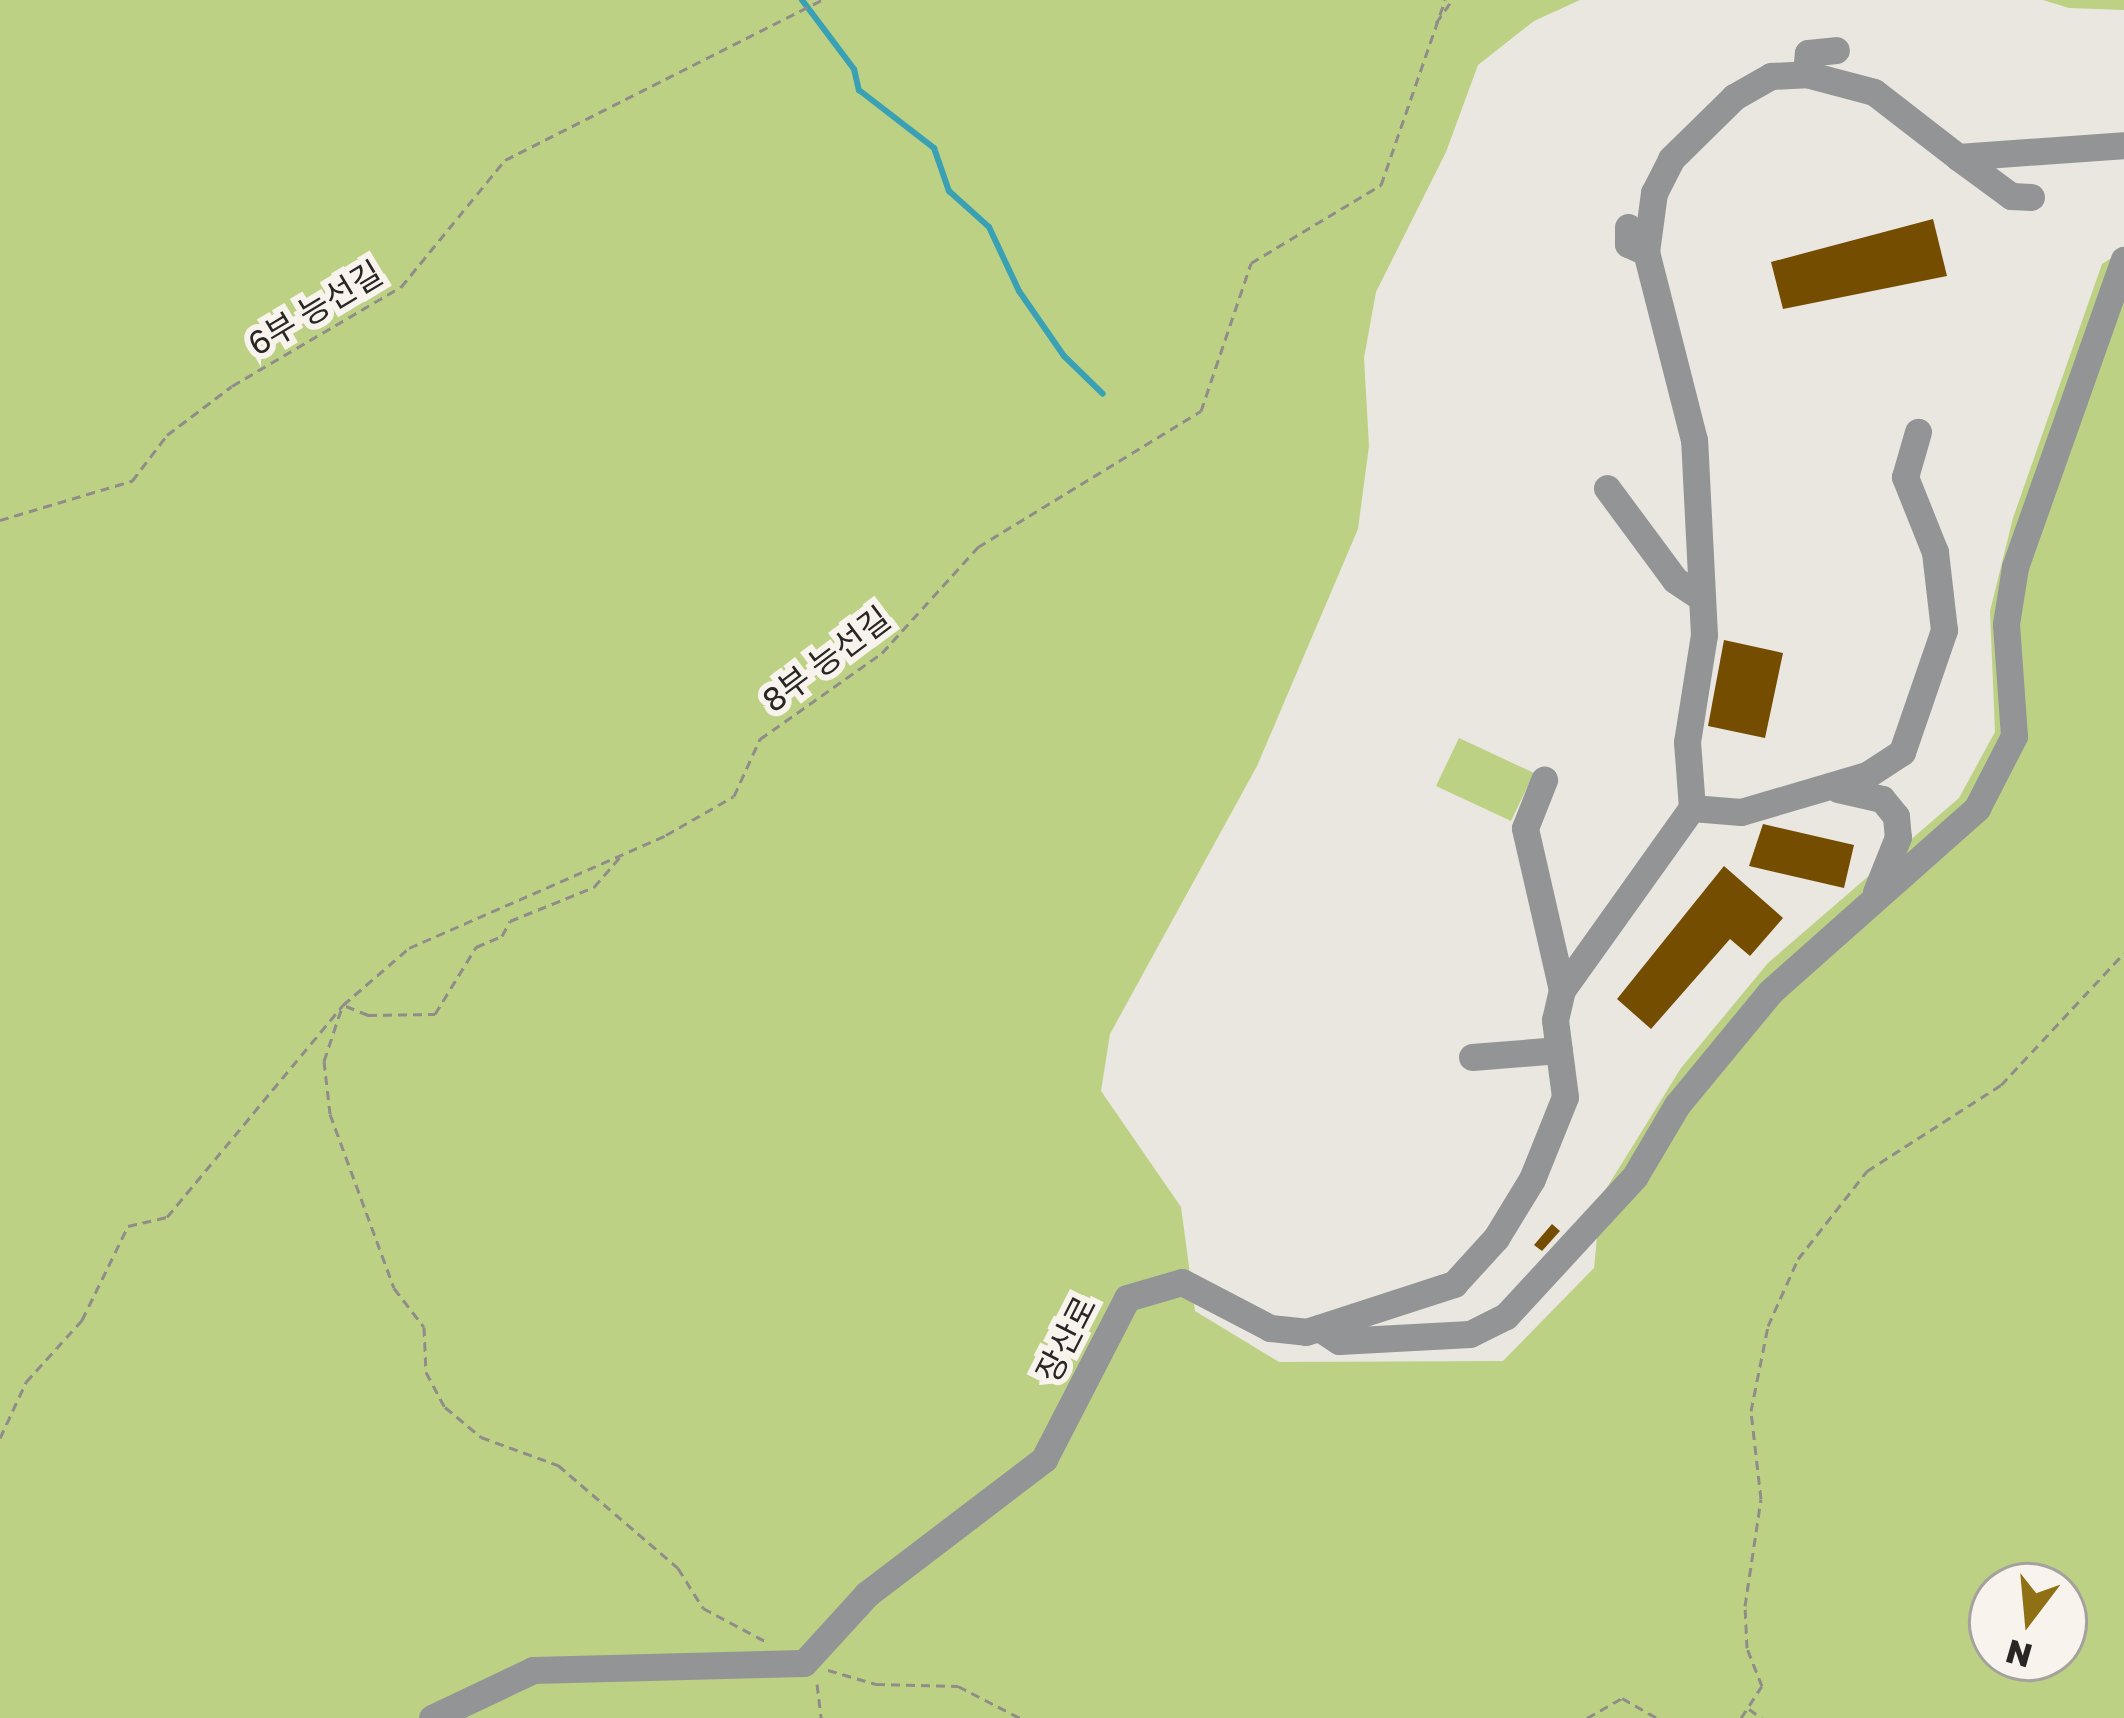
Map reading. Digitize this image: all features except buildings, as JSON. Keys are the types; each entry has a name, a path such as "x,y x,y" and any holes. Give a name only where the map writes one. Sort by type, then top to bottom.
{"lane":[{"path":"1805,74 1808,53 1836,50"},
{"path":"1562,990 1692,808 1687,742 1702,598 1694,440 1646,251 1654,193 1670,159 1734,97 1771,76 1805,74 1874,92 2011,196 2031,197"},
{"path":"1958,157 2124,145"},
{"path":"1628,227 1628,244 1646,251"},
{"path":"1319,1328 1340,1341 1470,1334 1506,1316 1635,1176 1677,1105 1770,992 1977,808 2014,736 2006,623 2014,567 2124,260"},
{"path":"1692,808 1741,812 1867,776 1902,752 1944,630 1934,552 1905,477 1918,432"},
{"path":"1607,488 1621,516 1702,598"},
{"name":"장산로","path":"804,1663 867,1594 1008,1494 1045,1459 1127,1298 1182,1282 1270,1328 1319,1328 1454,1284 1496,1238 1532,1179 1565,1097 1559,1050 1562,990 1525,827 1544,780"},
{"path":"1825,788 1882,799 1896,816 1898,837 1872,901"},
{"path":"1472,1057 1559,1050"},
{"path":"432,1718 533,1670 804,1663"}],"path":[{"name":"6부 능선길","path":"0,520 132,481 167,435 232,386 401,287 505,160 822,0"},
{"name":"8부 능선길","path":"0,1438 14,1403 82,1320 128,1226 167,1217 343,1005 409,948 622,855 734,796 760,739 882,653 978,548 1201,411 1251,262 1381,185 1426,37 1448,0"},
{"path":"622,855 594,887 510,921 502,936 476,947 435,1014 368,1015 343,1005 324,1061 329,1114 394,1288 424,1327 425,1372 445,1407 482,1437 558,1465 678,1568 704,1608 804,1663 877,1684 958,1686 1020,1718"},
{"path":"1741,1718 1762,1686 1747,1648 1745,1606 1761,1499 1751,1411 1768,1326 1798,1259 1868,1171 2001,1084 2124,953"},
{"path":"804,1663 816,1682 821,1718"},
{"path":"1587,1718 1622,1698 1657,1718"},
{"path":"1748,1708 1762,1718"}],"green space":[{"path":"0,0 1580,0 1534,21 1478,65 1446,152 1376,292 1364,358 1369,446 1358,529 1257,766 1110,1034 1101,1091 1181,1207 1195,1311 1279,1362 1503,1361 1594,1268 1601,1197 1681,1068 1768,963 1959,798 1995,732 1990,611 2013,518 2102,264 2124,250 2124,1718 0,1718"},
{"path":"2043,0 2124,0 2124,10 2069,8"},
{"path":"1459,738 1534,773 1511,821 1436,786"}],"waterway":[{"path":"802,0 854,69 859,90 934,148 949,191 989,227 1019,291 1064,356 1103,394"}]}
